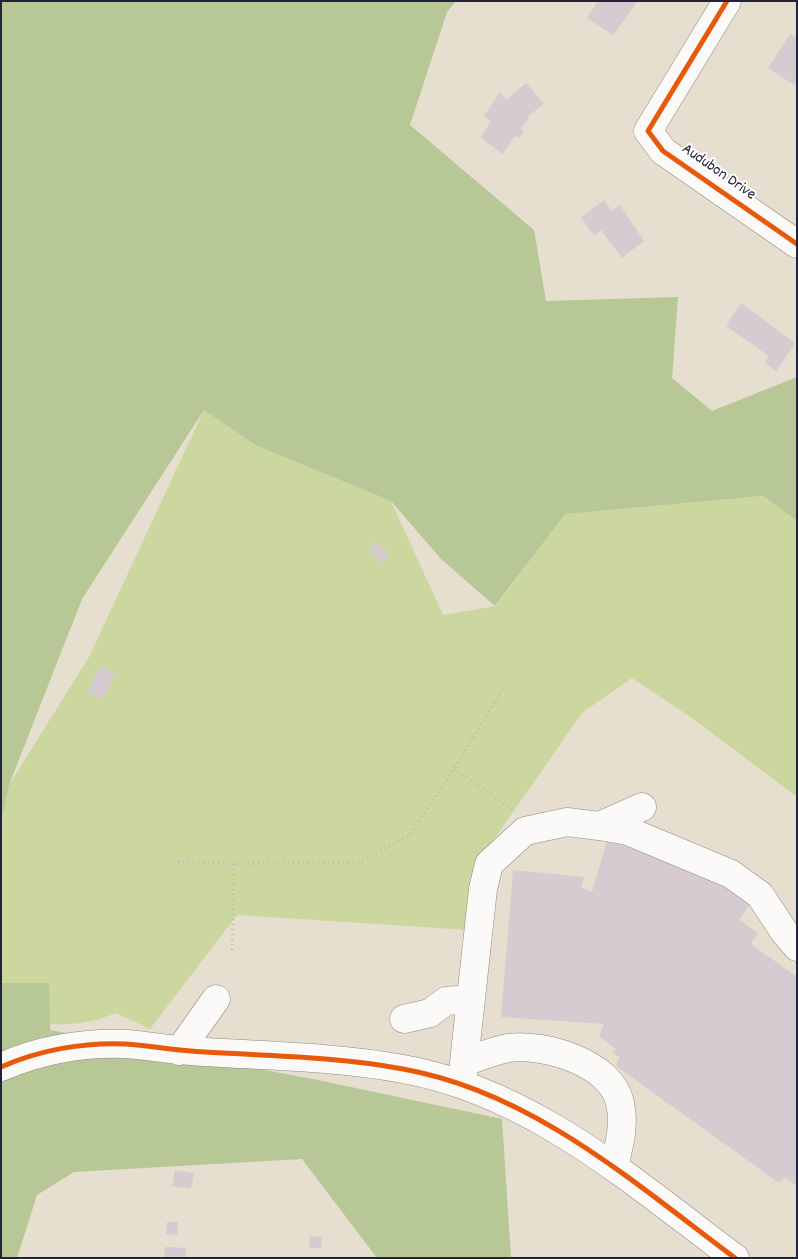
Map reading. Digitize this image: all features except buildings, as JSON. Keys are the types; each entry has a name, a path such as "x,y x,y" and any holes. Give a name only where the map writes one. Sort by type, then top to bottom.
{"street":[{"name":"Audubon Drive","path":"727,1 648,131 664,151 797,244"},
{"path":"599,826 642,807"},
{"path":"463,1073 483,889 489,864 525,831 566,822 628,831 731,874 760,895 785,933 797,947"},
{"path":"179,1051 216,999"},
{"path":"404,1019 430,1013 446,1001 471,999"},
{"path":"1,1067 48,1051 86,1045 124,1044 179,1051 358,1062 404,1069 463,1073 578,1141 735,1258"},
{"path":"463,1073 510,1048 542,1050 571,1055 606,1077 620,1102 622,1131 614,1168"}],"path":[{"path":"173,861 234,864 359,862 408,837 454,769 504,687"},
{"path":"454,769 516,812"},
{"path":"232,950 234,864"}],"green space":[{"path":"1,1 456,1 447,12 410,125 534,230 546,301 678,297 672,378 712,411 797,377 797,521 763,496 565,514 495,606 441,559 391,501 257,446 204,410 82,599 9,785 1,824"},
{"path":"204,410 257,446 391,501 443,615 496,606 564,514 764,496 797,521 797,797 689,716 632,678 582,713 479,861 469,930 237,915 150,1029 116,1013 87,1022 73,1024 45,1023 1,1014 1,824 9,785 89,657"},
{"path":"1,983 49,983 50,1030 318,1080 502,1119 511,1258 377,1258 302,1159 74,1172 37,1195 17,1258 1,1258"}],"cycle path":[{"path":"727,1 648,131 663,151 797,244"},
{"path":"1,1067 31,1056 62,1048 94,1044 126,1044 195,1051 304,1057 354,1062 403,1069 450,1081 495,1098 538,1119 579,1144 619,1171 735,1258"}]}
